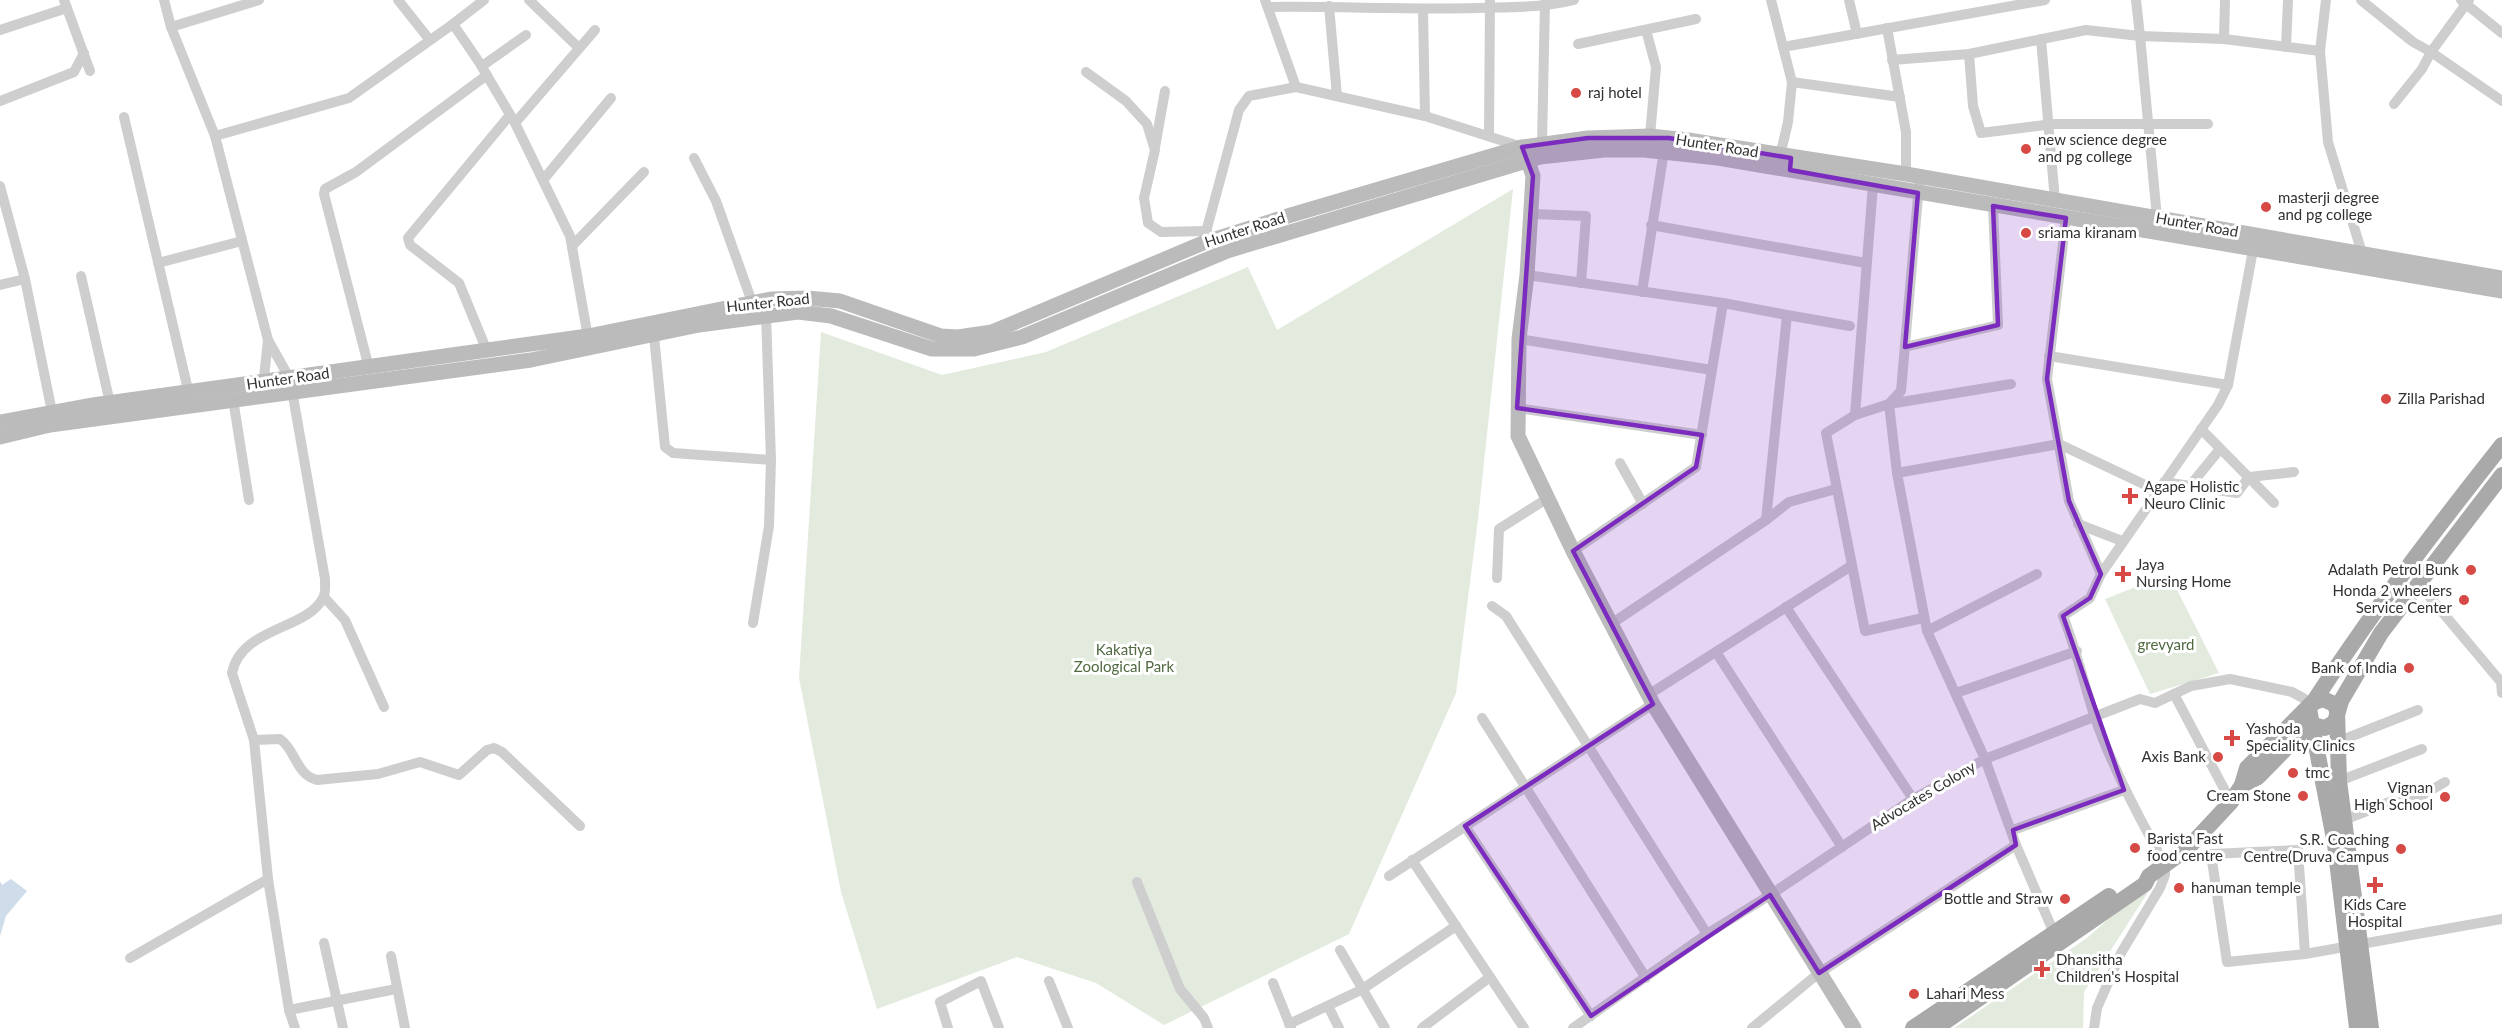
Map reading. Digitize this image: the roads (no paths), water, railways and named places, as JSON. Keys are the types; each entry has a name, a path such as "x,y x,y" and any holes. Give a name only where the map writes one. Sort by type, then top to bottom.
{"main road":[{"name":"Hunter Road","path":"0,424 50,425 113,407 189,394 263,389 531,360 589,342 752,302 823,298 840,301 927,333 958,337 992,332 1144,276 1526,154 1542,143 1588,138 1650,136 1787,161 1873,185 2502,291"},
{"name":"Hunter Road","path":"292,386 369,368 487,351 654,336 699,325 766,315 815,314 863,325 932,348 974,350 1022,337 1144,276 1205,237 1526,154 1604,150 1664,151 1787,161 1913,175 2502,278"},
{"path":"1526,154 1533,176 1532,214 1519,339 1518,436 1650,699 1854,1028"},
{"name":"Hunter Road","path":"0,424 52,412 233,399 263,389"},
{"path":"2371,1028 2319,751 2313,725 2308,715 2312,704 2338,661 2404,569 2502,445"},
{"path":"2242,785 2258,777 2300,733 2313,725 2325,728 2335,722 2340,701 2363,662 2417,582 2502,475"},
{"path":"1936,1028 2145,884 2149,876 2187,849 2231,802 2242,785 2247,768 2276,736 2317,700 2329,700 2334,704 2337,716 2339,781 2355,945 2357,1028"},
{"path":"1913,1028 2138,877 2149,876"}],"street":[{"path":"164,0 171,27 215,136 268,340 292,386 325,579 324,597 313,609 243,648 234,666 234,681 254,740 268,879 289,1010 295,1028"},
{"path":"171,27 258,0"},
{"path":"398,0 429,39"},
{"path":"215,136 349,98 484,0"},
{"path":"529,0 579,48"},
{"path":"1296,87 1267,4 1334,4 1423,10 1574,0"},
{"path":"1771,0 1792,82 1787,161"},
{"path":"1849,0 1857,34"},
{"path":"1783,47 2022,2 2045,0"},
{"path":"2136,0 2157,218"},
{"path":"2224,39 2225,0"},
{"path":"2286,47 2288,0"},
{"path":"2326,0 2320,51 2328,142 2362,253"},
{"path":"2361,0 2413,42 2502,101"},
{"path":"2394,104 2422,69 2465,1 2500,28"},
{"path":"1542,143 1545,3"},
{"path":"0,30 65,4 90,71"},
{"path":"1334,4 1337,96"},
{"path":"1489,136 1490,4"},
{"path":"1423,10 1425,116"},
{"path":"1578,44 1696,19"},
{"path":"453,24 512,119 543,180 572,246 589,342"},
{"path":"1887,28 1918,193 1902,391 1889,404"},
{"path":"487,351 459,283 410,245 408,238 512,119 595,30"},
{"path":"1646,30 1656,67 1650,136"},
{"path":"1892,60 1969,54 2086,30 2140,36 2224,39 2320,51"},
{"path":"369,368 324,194 325,189 356,172 484,71 526,34"},
{"path":"2041,39 2055,201"},
{"path":"0,101 74,72 84,53"},
{"path":"1969,54 1973,106 1981,133 2048,124 2148,122 2208,124"},
{"path":"1086,72 1126,101 1147,124 1155,150"},
{"path":"1792,82 1900,97"},
{"path":"1165,91 1144,198 1148,224 1161,232 1205,237 1239,110 1249,96 1296,87 1425,116 1489,136 1526,154"},
{"path":"543,180 611,98"},
{"path":"124,117 189,394"},
{"path":"1642,292 1664,151"},
{"path":"694,158 716,201 752,302"},
{"path":"572,246 644,172"},
{"path":"1855,415 1873,185"},
{"path":"0,186 26,279 52,412"},
{"path":"1905,347 1998,325 1993,206"},
{"path":"1532,214 1586,216 1581,283"},
{"path":"2066,218 2047,379 2069,501 2100,574"},
{"path":"1651,225 1866,263"},
{"path":"158,263 242,241"},
{"path":"2094,1028 2097,1008 2121,953 2160,888 2165,875 2165,865 2124,790 2095,717 2077,651 2063,616 2090,598 2100,574 2201,429 2228,385 2253,250"},
{"path":"1527,275 1723,303 1850,326"},
{"path":"81,276 113,407"},
{"path":"0,285 26,279"},
{"path":"1574,551 1696,467 1723,303"},
{"path":"753,623 769,526 771,460 766,315"},
{"path":"1766,520 1787,315"},
{"path":"654,336 664,447 673,453 771,460"},
{"path":"1519,339 1712,370"},
{"path":"263,389 268,340"},
{"path":"2049,356 2228,385"},
{"path":"1923,618 1865,631 1826,433 1855,415 1889,404 2011,384"},
{"path":"233,399 249,500"},
{"path":"1889,404 1897,473 1927,631 1985,759 2013,830 2016,845 2054,933"},
{"path":"1517,408 1702,435"},
{"path":"2201,429 2274,503"},
{"path":"1897,473 2059,444 2161,487 2189,487 2237,493 2249,477 2294,472"},
{"path":"2189,487 2220,449"},
{"path":"1620,463 1643,504"},
{"path":"1611,624 1766,520 1788,502 1836,489"},
{"path":"1497,578 1499,529 1548,498"},
{"path":"2078,524 2122,541"},
{"path":"1389,876 1589,745 1716,652 1851,566"},
{"path":"1927,631 2037,574"},
{"path":"2417,582 2501,682 2502,693"},
{"path":"324,597 345,620 384,707"},
{"path":"1492,606 1506,616 1707,934"},
{"path":"1786,608 1913,799"},
{"path":"1956,693 2077,651"},
{"path":"1716,652 1842,847"},
{"name":"Advocates Colony","path":"1573,1028 1707,934 1770,895 1913,799 1985,759 2140,699 2155,704 2192,686 2230,679 2292,692 2312,704"},
{"path":"2174,694 2231,802"},
{"path":"2337,742 2418,710"},
{"path":"1482,718 1646,978"},
{"path":"254,740 280,739 288,746 303,772 309,778 317,780 378,774 420,762 459,775 487,750 494,748 502,752 580,826"},
{"path":"2339,781 2422,749"},
{"path":"2344,820 2392,801 2401,803 2421,796 2445,782"},
{"path":"2013,830 2124,790"},
{"path":"1465,826 1591,1016"},
{"path":"1752,1028 1819,973 2016,845"},
{"path":"2305,954 2298,850 2211,854 2227,962 2305,954 2502,919"},
{"path":"1412,860 1524,1028"},
{"path":"130,958 268,879"},
{"path":"1137,882 1180,989 1204,1018 1208,1028"},
{"path":"1273,983 1290,1026 1361,990 1456,926"},
{"path":"324,943 343,1028"},
{"path":"1340,950 1385,1028"},
{"path":"392,956 396,989 405,1028"},
{"path":"1422,1028 1490,977"},
{"path":"948,1028 940,1002 981,981 999,1028"},
{"path":"1049,981 1068,1028"},
{"path":"289,1010 396,989"},
{"path":"1328,1006 1339,1028"}],"water":[{"path":"11,879 27,891 6,916 0,936 0,881 2,885"}],"place":[{"name":"raj hotel","path":"1576,93"},
{"name":"new science degree and pg college","path":"2026,149"},
{"name":"masterji degree and pg college","path":"2266,207"},
{"name":"sriama kiranam","path":"2026,233"},
{"name":"Zilla Parishad","path":"2386,399"},
{"name":"Agape Holistic Neuro Clinic","path":"2130,496"},
{"name":"Adalath Petrol Bunk","path":"2471,570"},
{"name":"Jaya Nursing Home","path":"2123,574"},
{"name":"Honda 2 wheelers Service Center","path":"2464,600"},
{"name":"Bank of India","path":"2409,668"},
{"name":"Yashoda Speciality Clinics","path":"2232,738"},
{"name":"Axis Bank","path":"2218,757"},
{"name":"tmc","path":"2293,773"},
{"name":"Cream Stone","path":"2303,796"},
{"name":"Vignan High School","path":"2445,797"},
{"name":"Barista Fast food centre","path":"2135,848"},
{"name":"S.R. Coaching Centre(Druva Campus","path":"2401,849"},
{"name":"Kids Care Hospital","path":"2375,885"},
{"name":"hanuman temple","path":"2179,888"},
{"name":"Bottle and Straw","path":"2065,899"},
{"name":"Dhansitha Children's Hospital","path":"2042,969"},
{"name":"Lahari Mess","path":"1914,994"}],"park label":[{"name":"grevyard","path":"2166,645"},
{"name":"Kakatiya Zoological Park","path":"1124,658"}]}
